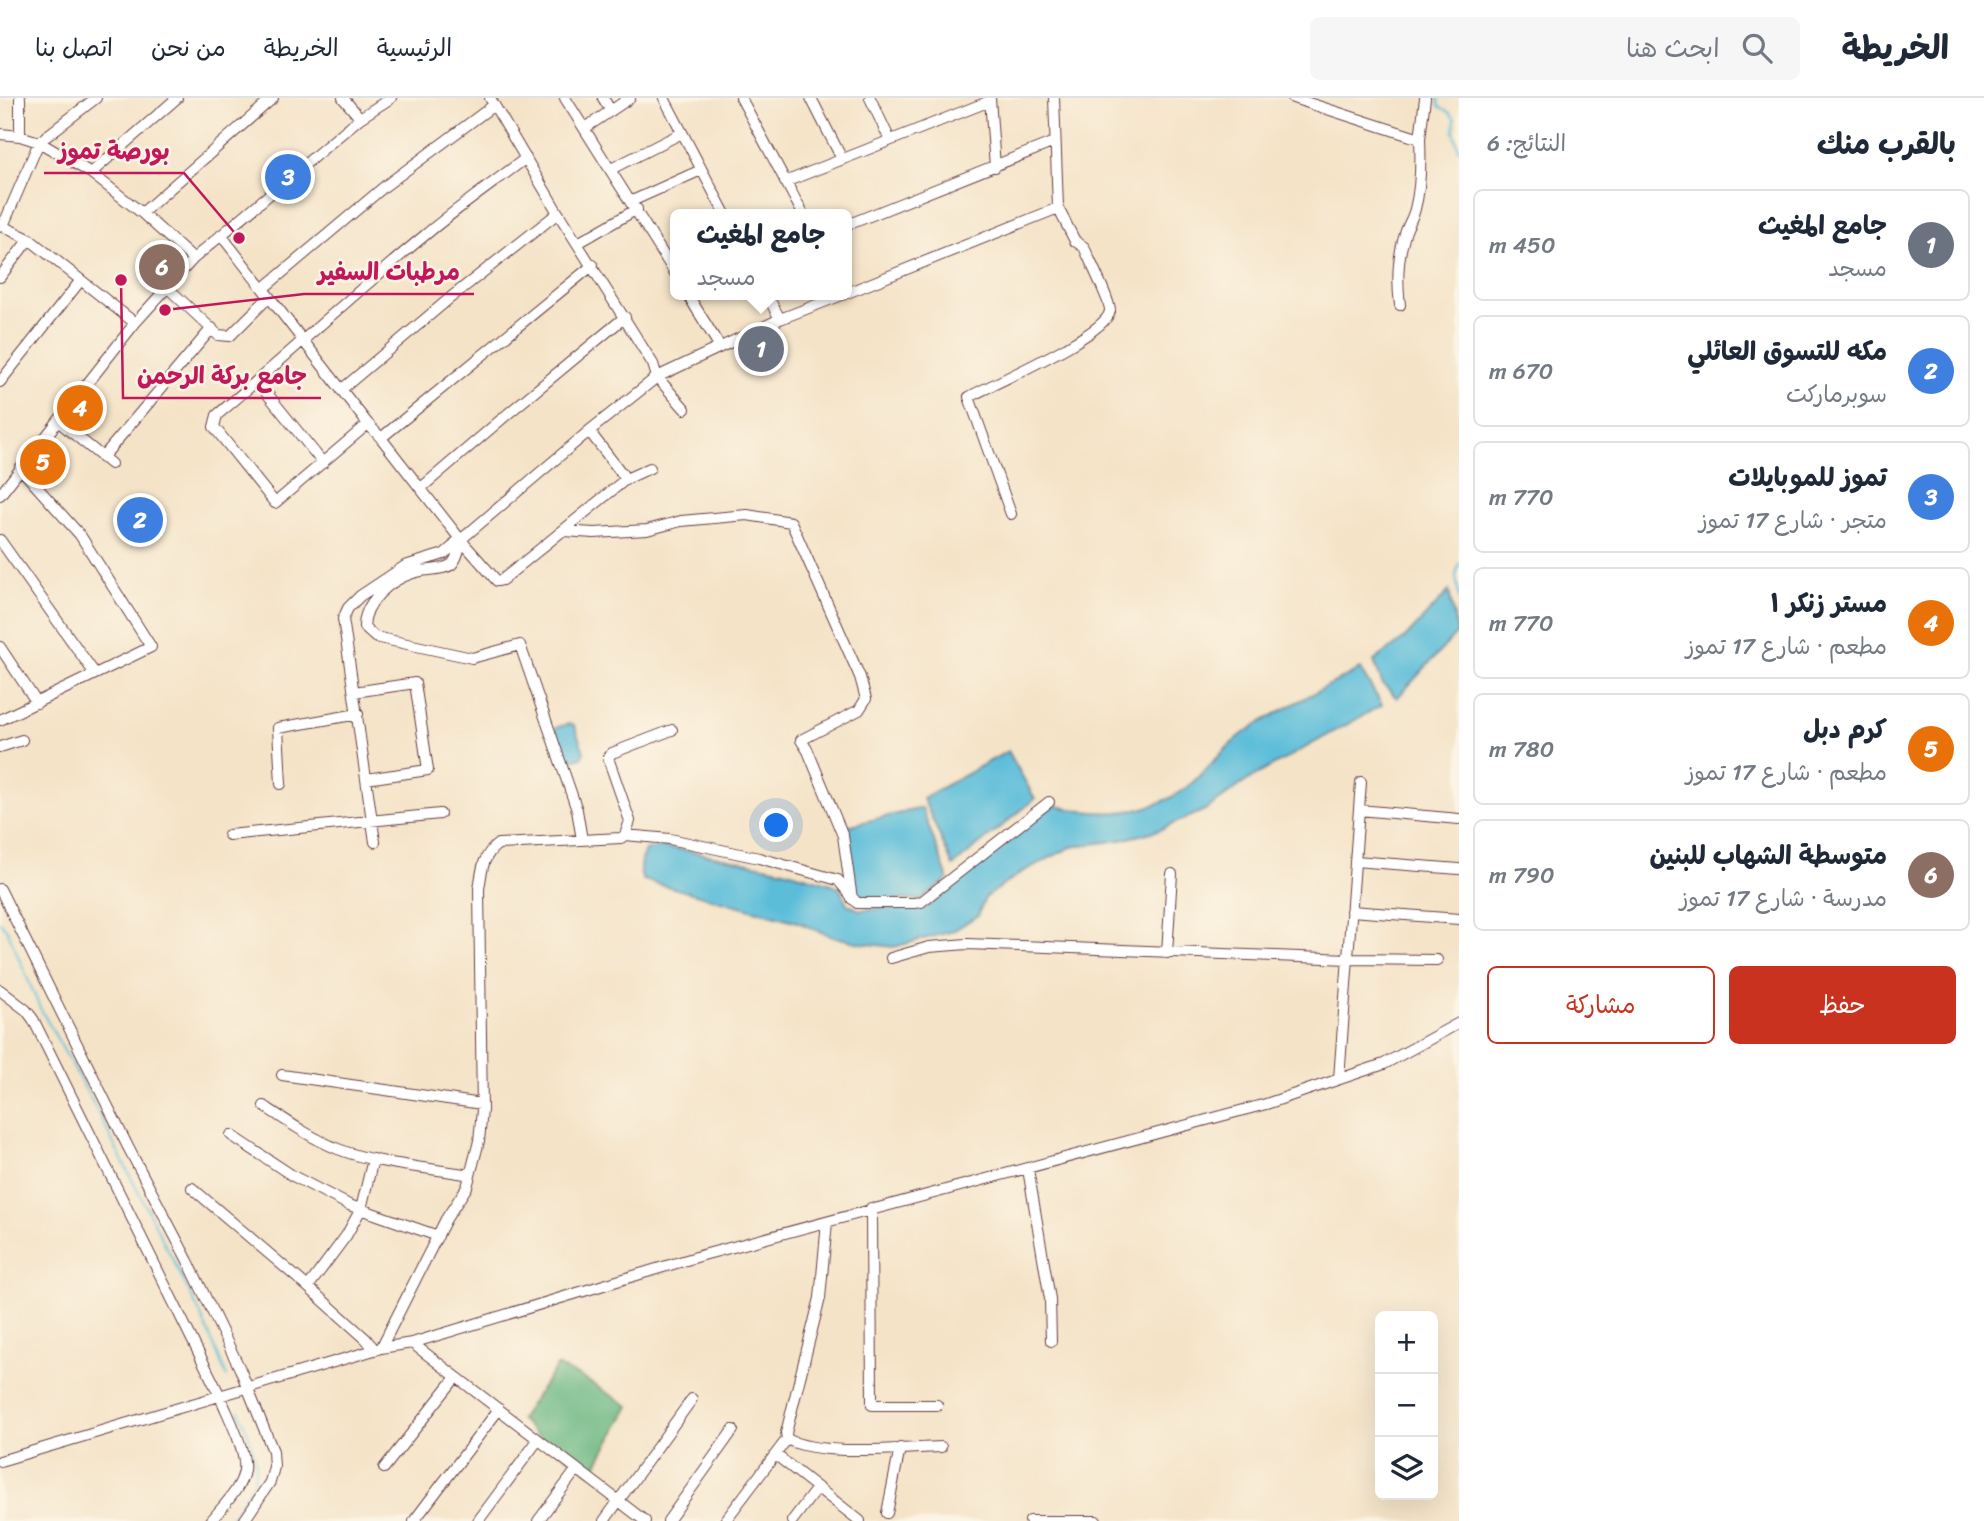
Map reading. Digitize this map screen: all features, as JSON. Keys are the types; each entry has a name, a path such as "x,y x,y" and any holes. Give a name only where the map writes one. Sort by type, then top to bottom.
{"street":[{"path":"20,98 20,136"},
{"path":"96,98 39,142 2,226 29,239 135,323"},
{"path":"91,173 176,98"},
{"path":"142,213 272,98"},
{"path":"343,98 360,118"},
{"path":"0,495 135,323 193,258 360,118 391,98"},
{"path":"565,98 670,265"},
{"path":"603,98 611,111"},
{"path":"585,128 630,98"},
{"path":"664,98 722,209"},
{"path":"741,98 800,209"},
{"path":"811,98 842,159"},
{"path":"870,98 890,140"},
{"path":"1011,514 969,397 1073,344 1107,320 1110,307 1084,247 1075,242 1058,208 1054,98"},
{"path":"1293,98 1420,139"},
{"path":"1400,305 1399,261 1404,236 1415,212 1425,98"},
{"path":"785,182 990,99 995,167"},
{"path":"167,288 218,335 230,336 267,293 385,186 492,101 558,213 625,317 653,364 657,377 685,409"},
{"path":"611,169 682,132"},
{"path":"0,134 39,142 91,173 193,258"},
{"path":"852,223 1055,142"},
{"path":"368,424 277,503 273,503 214,427 217,415 358,291 426,233 526,158"},
{"path":"578,243 634,205 701,170"},
{"path":"852,291 1058,208"},
{"path":"341,390 558,213"},
{"path":"221,235 421,488 457,541 497,581 502,580 564,531 626,479 650,468"},
{"path":"0,277 29,239"},
{"path":"382,438 593,265"},
{"path":"0,382 80,280"},
{"path":"691,300 720,347"},
{"path":"770,300 780,319"},
{"path":"375,842 343,619 348,608 381,580 405,566 444,554 657,377 780,319 829,300"},
{"path":"421,488 625,317"},
{"path":"58,421 107,461 212,328"},
{"path":"257,381 323,463"},
{"path":"589,431 626,479"},
{"path":"0,720 151,647 80,535 20,468"},
{"path":"564,531 594,533 647,530 681,521 747,515 791,522 860,677 866,699 859,710 802,740 843,836 852,899"},
{"path":"0,540 95,674"},
{"path":"457,541 459,550 450,566 414,573 401,578 382,592 369,607 365,627 375,637 472,658 520,645 577,810 582,840"},
{"path":"0,647 37,703"},
{"path":"354,692 415,682 428,770 366,779"},
{"path":"281,784 278,728 358,714"},
{"path":"625,835 630,821 608,758 612,752 672,730"},
{"path":"0,747 22,740"},
{"path":"1339,1079 1360,782"},
{"path":"378,1349 467,1187 470,1175 482,1123 480,889 484,862 498,844 621,838 625,835 670,839 770,861 838,880 857,903 921,902 1049,802"},
{"path":"1359,810 1459,819"},
{"path":"229,835 440,814"},
{"path":"1355,861 1459,869"},
{"path":"1167,953 1172,874"},
{"path":"0,888 128,1147 188,1261 247,1387 272,1451 274,1467 264,1493 244,1521"},
{"path":"1351,911 1459,919"},
{"path":"891,958 929,947 967,944 1167,953 1437,960"},
{"path":"0,990 26,1010 33,1019 220,1395 243,1456 244,1471 236,1488 211,1521"},
{"path":"0,1461 378,1349 412,1343 693,1257 1266,1104 1384,1064 1459,1023"},
{"path":"282,1075 482,1104"},
{"path":"264,1106 301,1131 339,1150 470,1175"},
{"path":"231,1135 293,1176 361,1209 438,1236"},
{"path":"308,1287 346,1236 361,1209 373,1158"},
{"path":"1028,1169 1050,1300 1051,1341"},
{"path":"192,1188 378,1349"},
{"path":"871,1208 872,1405 937,1405"},
{"path":"725,1521 787,1439 786,1433 820,1298 827,1222"},
{"path":"412,1343 645,1521"},
{"path":"384,1468 456,1377"},
{"path":"604,1521 692,1399"},
{"path":"414,1521 499,1409"},
{"path":"668,1521 733,1430"},
{"path":"787,1439 831,1449 941,1447"},
{"path":"478,1521 538,1440"},
{"path":"887,1513 900,1448"},
{"path":"775,1455 860,1521"},
{"path":"538,1521 577,1469"},
{"path":"792,1521 817,1488"},
{"path":"1030,1521 1096,1521"}],"green space":[{"path":"557,1366 629,1406 592,1473 541,1439 520,1419"}],"water":[{"path":"1449,591 1457,633 1397,698 1382,683 1374,661 1405,638"},
{"path":"1360,669 1382,705 1251,778 1205,810 1159,830 1121,840 1071,847 1022,872 985,898 978,915 953,931 894,947 861,943 831,936 795,921 643,880 641,876 640,865 645,850 662,847 784,870 832,884 840,889 847,904 860,910 924,908 1054,805 1090,812 1108,812 1144,808 1161,802 1192,783 1247,731"},
{"path":"574,725 584,752 582,757 566,762 562,759 553,732 555,728"},
{"path":"1008,751 1035,799 953,866 923,798"},
{"path":"922,808 948,879 921,900 855,899 843,827"}],"waterway":[{"path":"1438,98 1439,106 1455,119 1454,132 1459,150"},
{"path":"1459,563 1456,576 1459,598"},
{"path":"0,922 7,930 40,1008 92,1101 201,1315 227,1377"},
{"path":"228,1521 248,1491 256,1468 252,1444 239,1411"}],"place":[{"name":"تموز للموبايلات","path":"288,177"},
{"name":"بورصة تموز","path":"239,238"},
{"name":"متوسطة الشهاب للبنين","path":"162,267"},
{"name":"جامع بركة الرحمن","path":"121,280"},
{"name":"مرطبات السفير","path":"165,310"},
{"name":"جامع المغيث","path":"761,349"},
{"name":"مستر زنكر ١","path":"80,408"},
{"name":"كرم دبل","path":"43,462"},
{"name":"مكه للتسوق العائلي","path":"140,520"}]}
